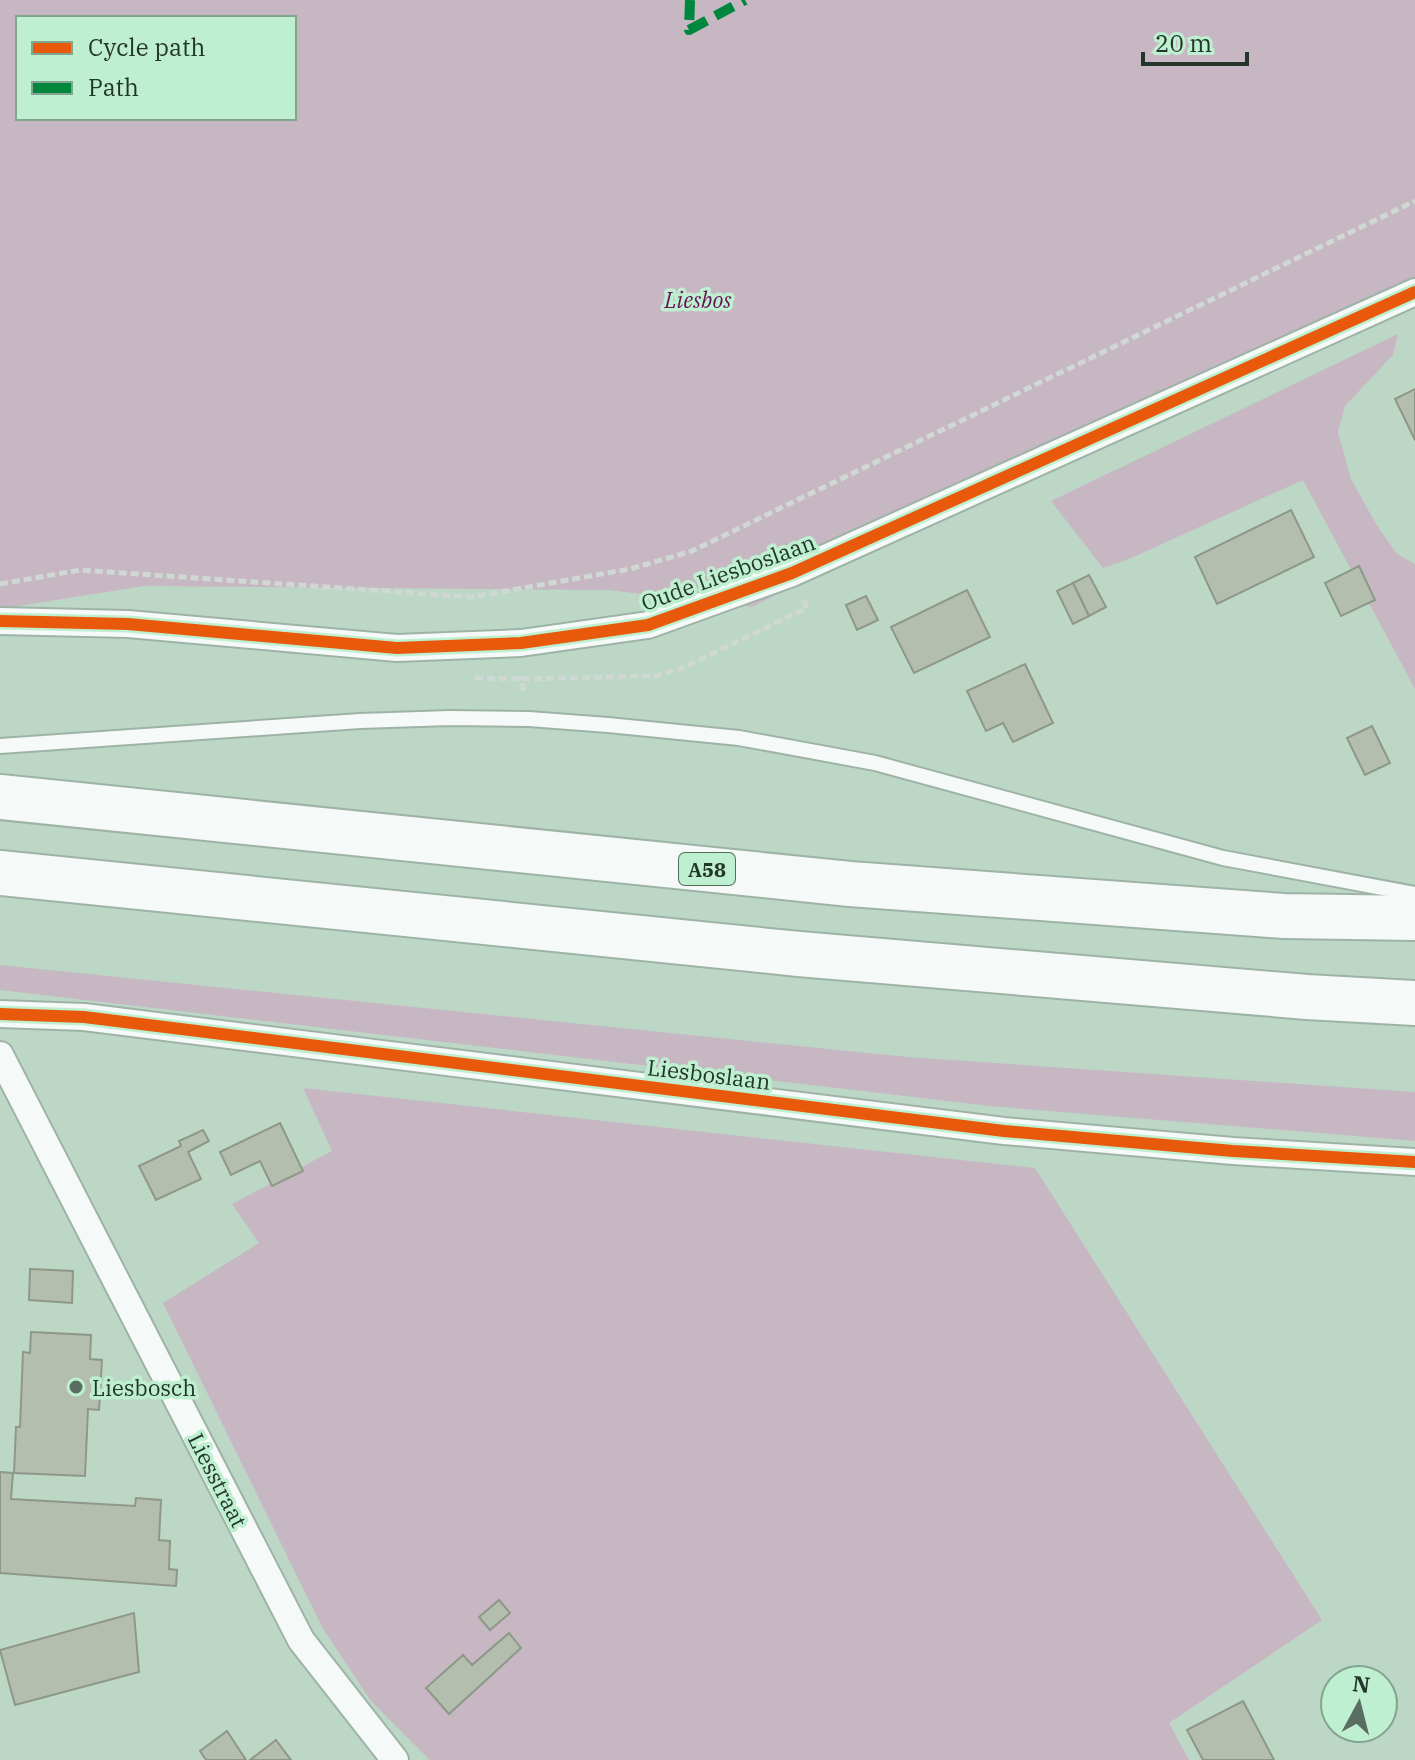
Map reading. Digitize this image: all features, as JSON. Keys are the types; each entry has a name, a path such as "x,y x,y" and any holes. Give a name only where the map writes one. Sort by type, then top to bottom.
{"highway":[{"name":"A58","path":"0,797 850,884 1284,916 1415,918"},
{"path":"0,873 799,954 1291,996 1415,1003"}],"street":[{"name":"Oude Liesboslaan","path":"0,621 128,624 397,648 521,643 648,625 792,573 1415,292"},
{"name":"Liesboslaan","path":"0,1014 84,1017 1004,1131 1233,1151 1415,1162"},
{"name":"Liesstraat","path":"0,1055 301,1640 395,1760"}],"lane":[{"path":"0,746 360,721 450,718 529,719 739,738 875,763 1223,858 1415,894"},
{"path":"0,885 59,879"}],"path":[{"path":"0,584 80,570 472,597 630,569 692,551 1415,201"},
{"path":"523,691 522,679 654,676 678,670 807,608 792,573"}],"green space":[{"name":"Liesbos","path":"0,0 1415,0 1415,280 752,607 608,590 144,586 0,609"},
{"path":"1398,334 1393,355 1345,406 1338,432 1351,479 1376,524 1397,554 1415,564 1415,689 1303,480 1103,568 1051,501"},
{"path":"0,965 908,1057 1415,1092 1415,1141 990,1106 0,990"},
{"path":"303,1088 1035,1168 1322,1620 1169,1723 1189,1760 430,1760 371,1701 322,1627 163,1303 259,1243 232,1204 332,1151"}],"building":[{"path":"1415,389 1415,440 1395,399"},
{"path":"1291,510 1314,557 1217,604 1195,557"},
{"path":"1359,566 1375,600 1341,616 1325,583"},
{"path":"1089,575 1106,607 1089,616 1073,583"},
{"path":"1073,583 1089,616 1073,624 1057,591"},
{"path":"967,590 990,637 914,673 891,627"},
{"path":"866,596 878,620 857,630 846,605"},
{"path":"1025,664 1053,723 1013,742 1003,723 986,731 967,691"},
{"path":"1372,726 1390,763 1365,775 1347,738"},
{"path":"280,1123 303,1171 272,1186 260,1161 231,1175 220,1152"},
{"path":"203,1130 209,1141 188,1152 201,1179 156,1200 139,1166 181,1146 179,1141"},
{"path":"30,1269 73,1271 72,1303 29,1300"},
{"path":"31,1332 91,1335 90,1359 102,1360 99,1410 88,1409 85,1476 14,1473 16,1427 20,1427 23,1352 30,1353"},
{"path":"0,1472 13,1473 11,1499 135,1506 136,1498 161,1500 159,1540 170,1541 169,1569 177,1570 176,1586 0,1573"},
{"path":"499,1600 510,1613 490,1630 479,1617"},
{"path":"134,1613 139,1672 15,1705 0,1650"},
{"path":"509,1633 521,1648 449,1714 426,1688 463,1655 472,1665"},
{"path":"1243,1701 1274,1760 1203,1760 1187,1730"},
{"path":"227,1731 246,1760 206,1760 200,1751"},
{"path":"276,1740 291,1760 250,1760"}],"marked path":[{"path":"690,0 689,30 745,0"}],"cycle path":[{"path":"0,621 128,624 397,648 521,643 648,625 792,573 1415,292"},
{"path":"0,1014 84,1017 1004,1131 1233,1151 1415,1162"}],"place":[{"name":"Liesbosch","path":"76,1387"}]}
